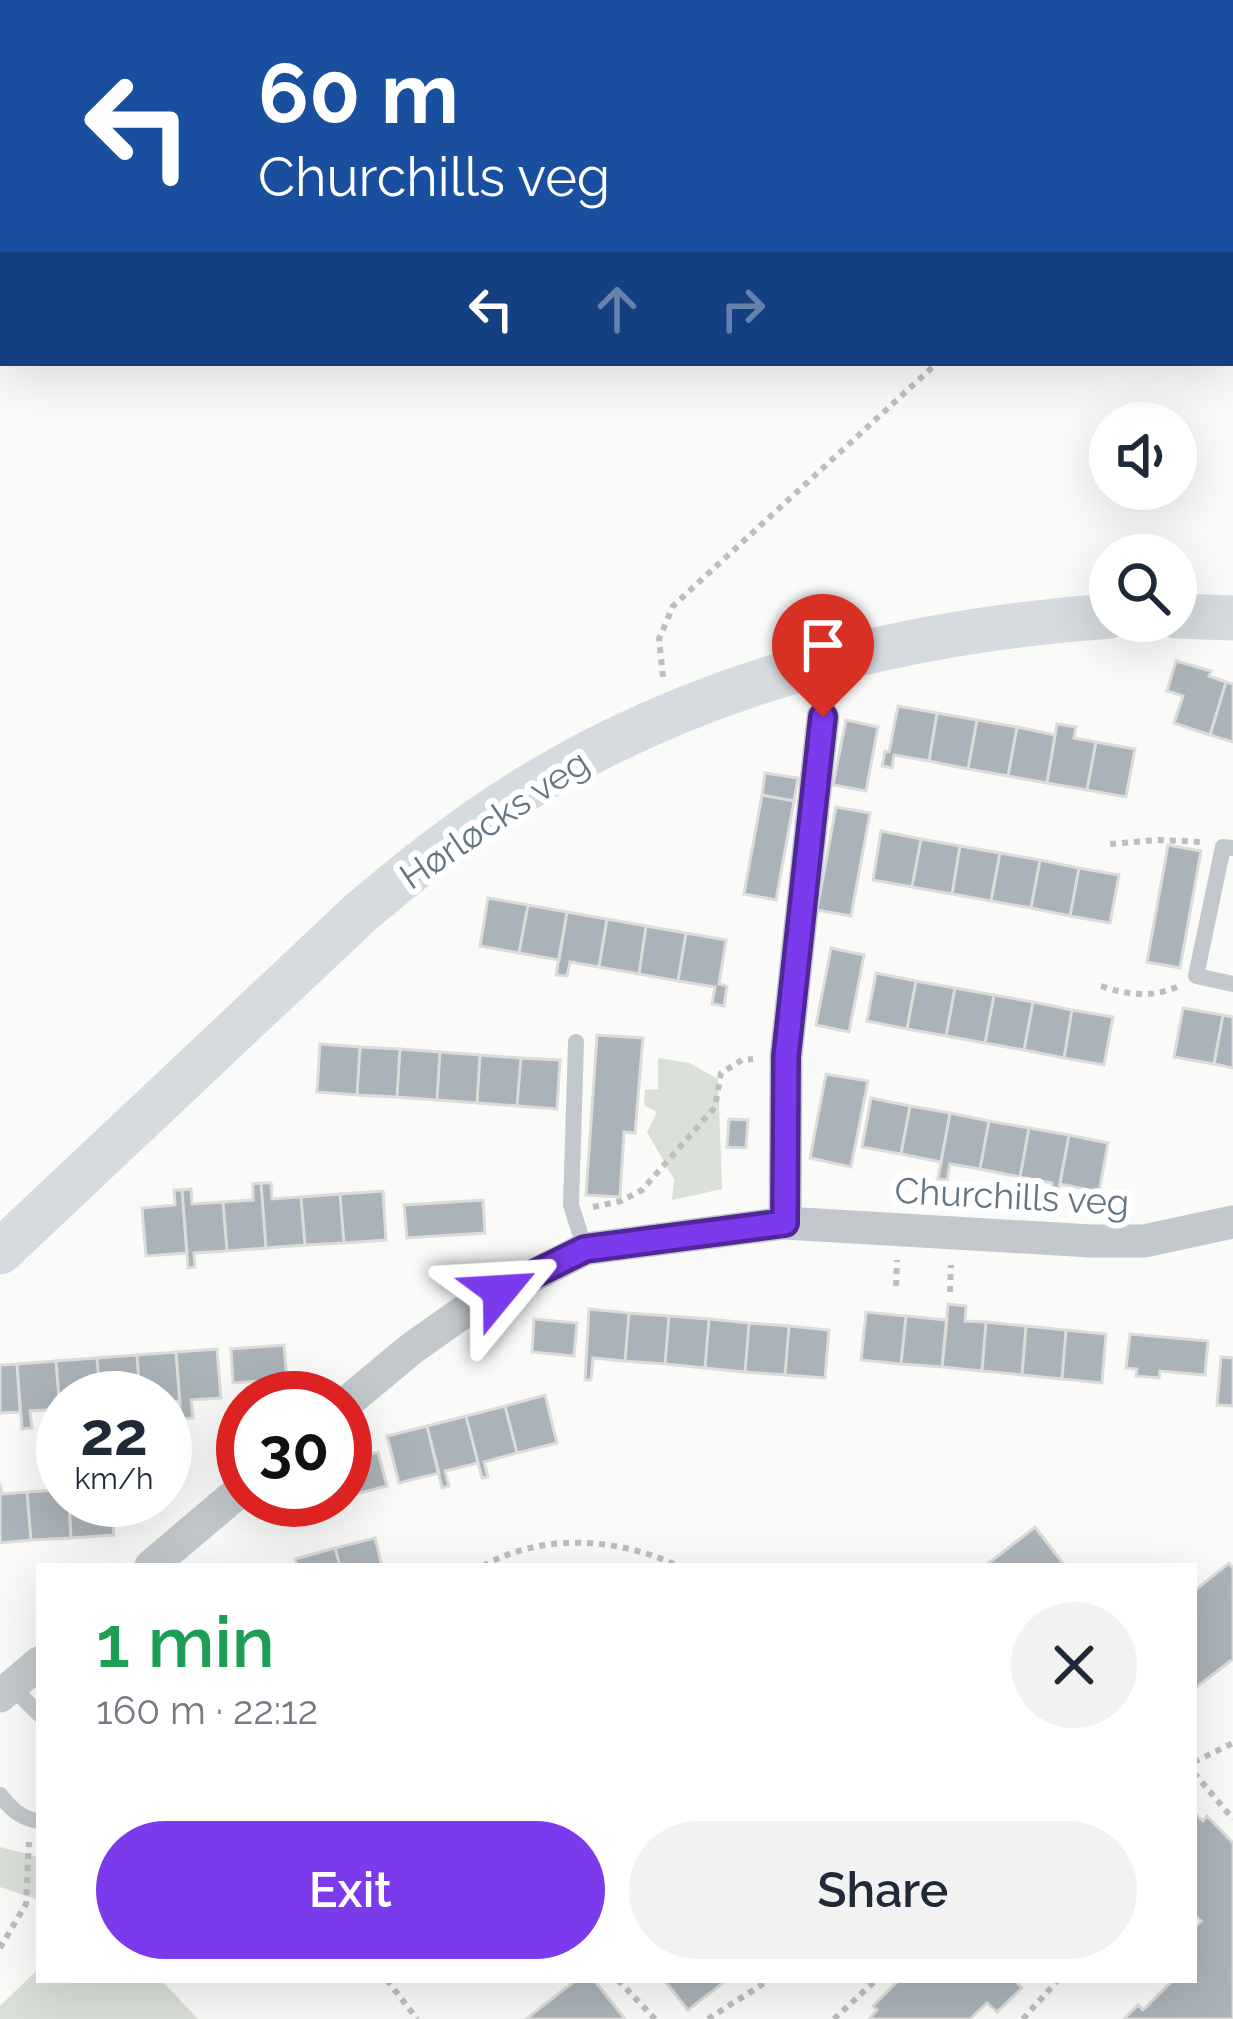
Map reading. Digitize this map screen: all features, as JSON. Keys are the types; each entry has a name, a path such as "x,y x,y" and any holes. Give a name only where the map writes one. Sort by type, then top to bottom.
{"street":[{"name":"Hørløcks veg","path":"0,1252 360,914 475,822 538,782 676,712 766,678 950,633 1089,617"},
{"path":"1197,617 1233,618"},
{"path":"785,1223 786,1056 823,717"},
{"name":"Churchills veg","path":"372,1382 469,1308 585,1249 785,1223 1144,1241 1233,1222"},
{"path":"156,1563 216,1511"},
{"path":"6,1692 36,1666"}],"lane":[{"path":"1228,848 1196,976 1233,984"},
{"path":"576,1042 573,1210 585,1249"},
{"path":"6,1692 36,1712"},
{"path":"0,1795 11,1810 35,1821"}],"path":[{"path":"668,692 659,639 673,606 935,366"},
{"path":"1110,844 1158,840 1228,848"},
{"path":"1101,986 1124,994 1154,995 1196,976"},
{"path":"573,1210 621,1201 642,1190 715,1107 722,1072 730,1066 742,1060 786,1056"},
{"path":"489,1563 533,1545 565,1543 638,1551 670,1563"},
{"path":"1197,1761 1233,1743"},
{"path":"1197,1777 1233,1819"},
{"path":"0,1948 26,1904 35,1821"},
{"path":"389,1983 417,2019"},
{"path":"621,1983 655,2019"},
{"path":"708,2019 764,1983"},
{"path":"834,2019 873,1983"},
{"path":"1023,2019 1055,1983"}],"shaded area":[{"path":"658,1058 689,1063 718,1079 722,1189 672,1200 674,1179 647,1132 657,1112 644,1105 645,1090 658,1089"},
{"path":"0,1847 36,1856 36,1899 0,1887"},
{"path":"36,1971 36,1983 164,1983 198,2019 0,2019 0,2006"}],"building":[{"path":"1176,661 1211,671 1209,676 1226,682 1210,735 1174,723 1183,696 1167,691"},
{"path":"1226,682 1233,684 1233,742 1210,735"},
{"path":"898,706 937,713 929,761 894,755 892,768 882,766"},
{"path":"937,713 977,720 968,769 929,761"},
{"path":"846,720 878,727 866,791 833,785"},
{"path":"977,720 1017,727 1008,776 968,769"},
{"path":"1057,724 1076,727 1074,738 1096,742 1087,790 1047,783"},
{"path":"1017,727 1055,735 1047,783 1008,776"},
{"path":"1096,742 1135,749 1126,797 1087,790"},
{"path":"765,773 798,778 794,801 762,795"},
{"path":"762,795 794,801 776,900 744,894"},
{"path":"836,807 870,813 851,916 817,910"},
{"path":"881,831 921,839 912,887 873,880"},
{"path":"921,839 960,846 952,894 912,887"},
{"path":"1168,845 1201,851 1180,968 1147,962"},
{"path":"960,846 1000,853 991,901 952,894"},
{"path":"1000,853 1040,860 1031,908 991,901"},
{"path":"1040,860 1079,868 1070,916 1031,908"},
{"path":"1079,868 1119,875 1110,923 1070,916"},
{"path":"488,898 528,905 519,953 480,946"},
{"path":"528,905 567,912 559,960 519,953"},
{"path":"567,912 607,919 599,967 570,962 567,976 556,975"},
{"path":"607,919 646,926 639,974 599,967"},
{"path":"646,926 686,933 678,981 639,974"},
{"path":"686,933 726,940 719,984 727,986 724,1006 712,1004 715,987 678,981"},
{"path":"831,948 864,955 849,1032 816,1025"},
{"path":"876,973 916,981 907,1029 867,1021"},
{"path":"916,981 955,988 946,1036 907,1029"},
{"path":"955,988 994,995 985,1043 946,1036"},
{"path":"994,995 1033,1002 1024,1050 985,1043"},
{"path":"1033,1002 1072,1010 1064,1058 1024,1050"},
{"path":"1183,1008 1223,1015 1214,1064 1174,1057"},
{"path":"1072,1010 1113,1017 1104,1065 1064,1058"},
{"path":"1223,1015 1233,1017 1233,1068 1214,1064"},
{"path":"597,1035 643,1038 635,1133 624,1132 620,1197 586,1195"},
{"path":"320,1044 360,1047 357,1095 317,1092"},
{"path":"360,1047 400,1049 397,1097 357,1095"},
{"path":"400,1049 440,1052 437,1100 397,1097"},
{"path":"440,1052 480,1055 477,1103 437,1100"},
{"path":"480,1055 521,1058 517,1106 477,1103"},
{"path":"521,1058 560,1060 557,1109 517,1106"},
{"path":"826,1074 868,1081 851,1167 810,1158"},
{"path":"871,1098 910,1106 901,1154 862,1147"},
{"path":"910,1106 950,1113 941,1162 901,1154"},
{"path":"950,1113 989,1121 980,1169 950,1164 947,1180 938,1179"},
{"path":"729,1119 748,1120 746,1148 727,1147"},
{"path":"989,1121 1029,1128 1020,1177 980,1169"},
{"path":"1029,1128 1069,1135 1057,1198 1050,1196 1052,1183 1020,1177"},
{"path":"1069,1135 1108,1143 1099,1192 1060,1184"},
{"path":"261,1183 266,1248 227,1251 223,1202 253,1200 253,1184"},
{"path":"261,1183 271,1183 272,1199 301,1197 305,1245 266,1248"},
{"path":"191,1189 192,1204 223,1202 227,1251 194,1253 195,1267 188,1268 182,1190"},
{"path":"174,1190 182,1190 187,1253 146,1256 142,1208 175,1205"},
{"path":"383,1191 386,1240 344,1243 340,1194"},
{"path":"340,1194 344,1243 305,1245 301,1197"},
{"path":"483,1200 485,1233 407,1238 404,1205"},
{"path":"948,1304 966,1306 965,1321 986,1322 982,1371 942,1367"},
{"path":"589,1309 629,1313 625,1361 593,1358 591,1380 585,1380"},
{"path":"866,1312 906,1316 901,1364 861,1360"},
{"path":"629,1313 669,1316 665,1364 625,1361"},
{"path":"669,1316 709,1319 705,1368 665,1364"},
{"path":"906,1316 947,1320 942,1367 901,1364"},
{"path":"534,1319 577,1323 574,1356 532,1352"},
{"path":"709,1319 749,1323 745,1372 705,1368"},
{"path":"986,1322 1026,1326 1022,1375 982,1371"},
{"path":"749,1323 789,1326 785,1375 745,1372"},
{"path":"789,1326 829,1330 825,1378 785,1375"},
{"path":"1026,1326 1066,1330 1062,1379 1022,1375"},
{"path":"1066,1330 1106,1334 1102,1383 1062,1379"},
{"path":"1130,1334 1208,1341 1205,1375 1160,1371 1159,1378 1136,1376 1137,1369 1126,1368"},
{"path":"284,1345 286,1371 232,1371 231,1349"},
{"path":"217,1349 216,1398 192,1400 192,1371 177,1371 176,1352"},
{"path":"176,1352 178,1371 138,1371 137,1355"},
{"path":"137,1355 138,1371 98,1371 97,1358"},
{"path":"1221,1357 1233,1358 1233,1406 1217,1405"},
{"path":"97,1358 98,1371 57,1371 56,1361"},
{"path":"56,1361 57,1371 36,1371 32,1428 22,1429 17,1364"},
{"path":"17,1364 20,1412 0,1413 0,1365"},
{"path":"545,1395 557,1443 517,1453 505,1406"},
{"path":"505,1406 517,1453 484,1462 488,1477 482,1478 466,1416"},
{"path":"466,1416 478,1463 445,1471 449,1486 442,1488 427,1426"},
{"path":"427,1426 439,1473 399,1483 387,1436"},
{"path":"378,1452 387,1486 372,1490 372,1454"},
{"path":"0,1484 2,1494 27,1492 31,1540 0,1543"},
{"path":"36,1491 36,1527 70,1527 71,1538 31,1540 27,1492"},
{"path":"70,1527 113,1527 114,1535 71,1538"},
{"path":"1035,1527 1063,1563 989,1563"},
{"path":"375,1538 381,1563 339,1563 335,1548"},
{"path":"335,1548 339,1563 296,1563 295,1559"},
{"path":"1229,1563 1233,1568 1233,1659 1197,1687 1197,1589"},
{"path":"1197,1815 1203,1821 1207,1816 1233,1843 1233,2019 1124,2019 1138,2005 1143,2010 1170,1983 1197,1983 1197,1925 1201,1921 1197,1918"},
{"path":"572,1983 596,1983 625,2019 526,2019"},
{"path":"666,1983 723,1983 688,2010"},
{"path":"896,1983 1018,1983 1022,1988 997,2012 987,2003 970,2019 869,2019 877,2010 873,2006"}],"route":[{"path":"500,1291 585,1249 785,1223 786,1056 823,717"}]}
